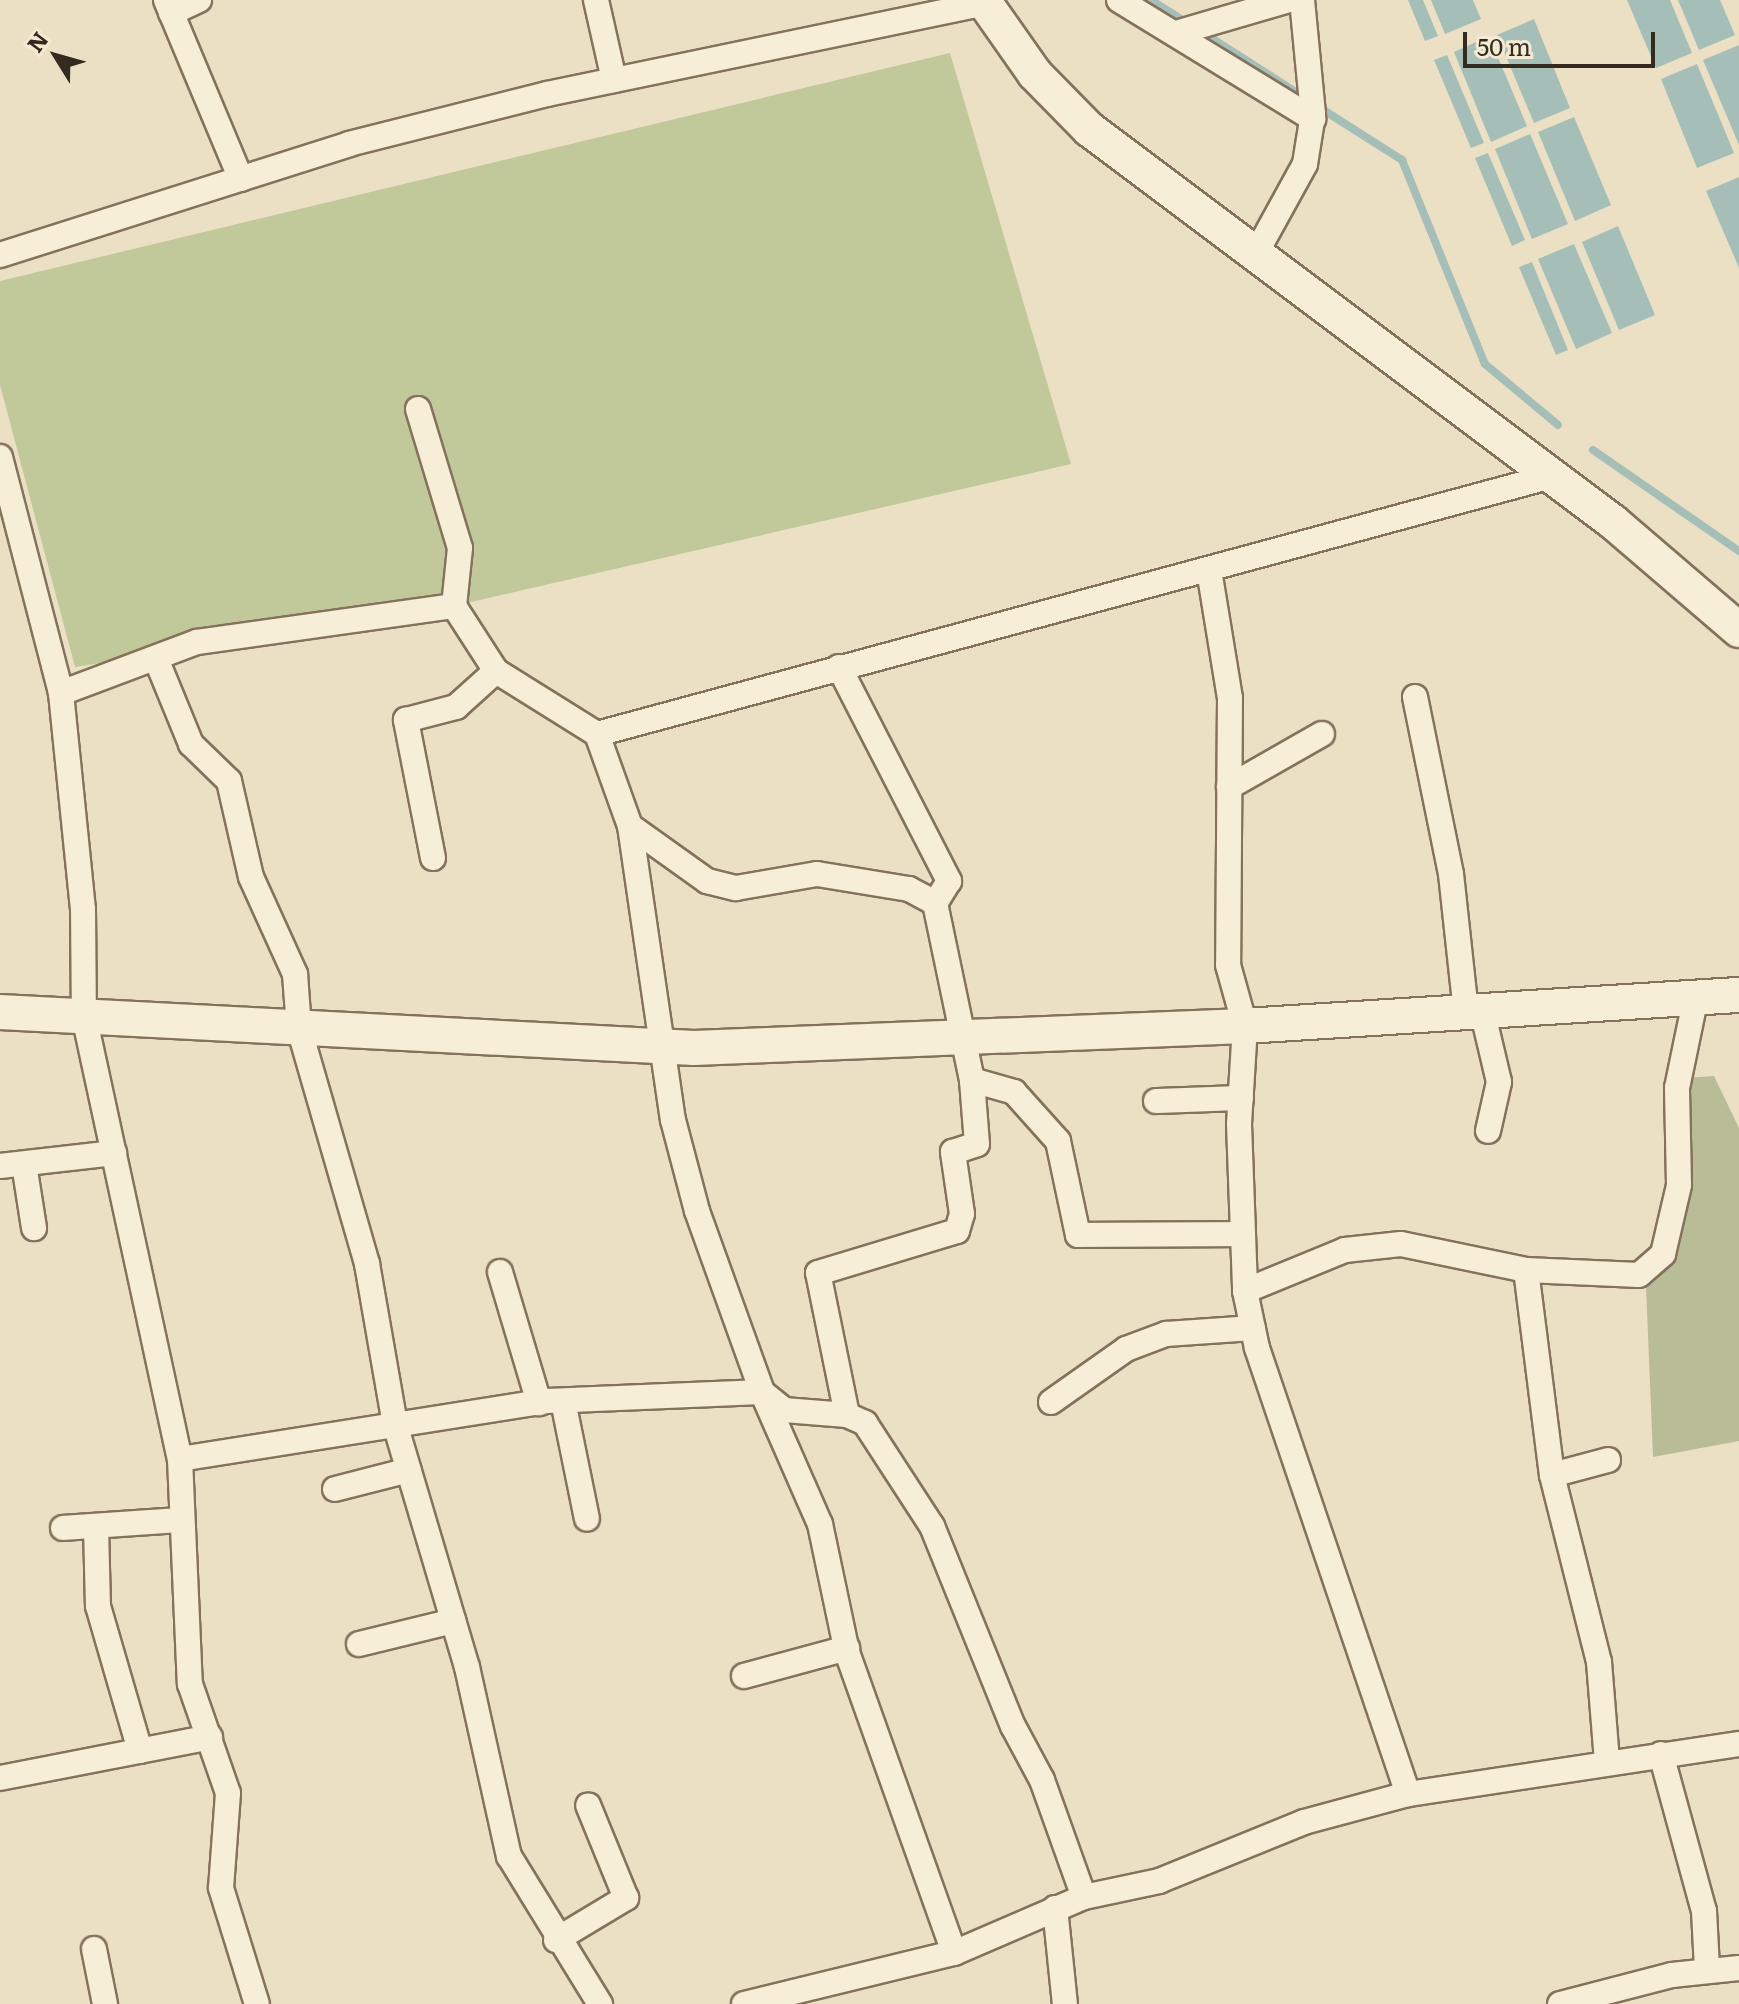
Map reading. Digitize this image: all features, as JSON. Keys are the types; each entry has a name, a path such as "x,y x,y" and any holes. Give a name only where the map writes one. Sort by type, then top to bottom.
{"street":[{"path":"199,0 168,6 241,179"},
{"path":"596,0 614,80"},
{"path":"1119,0 1178,32 1313,116"},
{"path":"1178,32 1289,0"},
{"path":"1255,255 1305,164 1313,116 1302,0"},
{"path":"0,255 349,144 614,80 984,2 1035,74 1089,129 1552,476 1739,630"},
{"path":"418,409 460,548 454,606 496,671 597,734 630,826 666,1046 673,1120 697,1211 762,1392 820,1524 847,1648 954,1953"},
{"path":"0,457 61,693 83,909 84,1016 180,1459 179,1520 190,1684 228,1793 221,1888 257,2004"},
{"path":"597,734 1552,476"},
{"path":"1209,570 1230,698 1228,965 1245,1026 1241,1098 1245,1291 1253,1328 1408,1794"},
{"path":"61,693 157,661 197,642 454,606"},
{"path":"157,661 191,744 229,781 251,877 295,974 299,1028 367,1264 395,1424 453,1621 509,1856 556,1940 600,2004"},
{"path":"839,667 949,881 935,903 972,1080 977,1144 953,1152 962,1214 957,1231 818,1273 847,1415"},
{"path":"433,858 406,720 456,707 496,671"},
{"path":"1415,697 1451,874 1474,1011 1499,1082 1488,1131"},
{"path":"1229,787 1322,734"},
{"path":"630,826 707,881 736,888 817,874 909,889 935,903"},
{"path":"0,1012 666,1046 963,1033 1245,1026 1739,995"},
{"path":"1245,1291 1345,1250 1401,1244 1526,1270 1639,1275 1663,1254 1679,1185 1677,1088 1696,996"},
{"path":"972,1080 1014,1092 1058,1141 1078,1235 1242,1234"},
{"path":"1156,1101 1241,1098"},
{"path":"34,1228 12,1165 114,1153"},
{"path":"1526,1270 1552,1475 1599,1662 1607,1762"},
{"path":"500,1272 551,1402 587,1519"},
{"path":"1051,1402 1126,1349 1153,1339 1253,1328"},
{"path":"180,1459 551,1402 762,1392 784,1410 847,1415 865,1423 932,1526 1013,1726 1042,1780 1084,1897"},
{"path":"1552,1475 1608,1460"},
{"path":"335,1489 409,1470"},
{"path":"63,1528 179,1520"},
{"path":"96,1526 98,1606 140,1751"},
{"path":"359,1644 453,1621"},
{"path":"744,1676 847,1648"},
{"path":"0,1778 210,1737"},
{"path":"744,2004 954,1953 1084,1897 1159,1881 1304,1822 1408,1794 1739,1744"},
{"path":"1661,1754 1704,1911 1707,1968"},
{"path":"556,1940 626,1898 588,1805"},
{"path":"1055,1908 1065,2004"},
{"path":"94,1949 105,2004"},
{"path":"1560,2004 1707,1968 1739,1968"}],"green space":[{"path":"950,53 1071,464 454,606 75,667 0,385 0,281"},
{"path":"1714,1076 1739,1128 1739,1441 1653,1457 1646,1286 1669,1249 1684,1078"}],"water":[{"path":"1408,0 1423,0 1438,36 1425,41"},
{"path":"1431,0 1473,0 1481,19 1445,34"},
{"path":"1627,0 1670,0 1692,53 1656,68"},
{"path":"1678,0 1720,0 1735,35 1699,50"},
{"path":"1534,19 1570,108 1534,123 1497,35"},
{"path":"1489,36 1527,126 1491,142 1454,52"},
{"path":"1739,45 1739,145 1703,60"},
{"path":"1447,55 1484,143 1471,148 1434,60"},
{"path":"1697,64 1734,153 1697,168 1661,79"},
{"path":"1574,117 1611,205 1575,221 1538,132"},
{"path":"1530,134 1568,224 1532,239 1495,149"},
{"path":"1488,153 1525,240 1512,246 1475,158"},
{"path":"1739,177 1739,268 1706,191"},
{"path":"1618,226 1655,315 1619,330 1582,242"},
{"path":"1574,244 1612,333 1576,349 1538,259"},
{"path":"1532,262 1568,350 1556,355 1519,267"}],"waterway":[{"path":"1151,0 1187,23"},
{"path":"1199,30 1305,98"},
{"path":"1317,106 1402,160 1485,364 1558,425"},
{"path":"1593,450 1739,551"}]}
